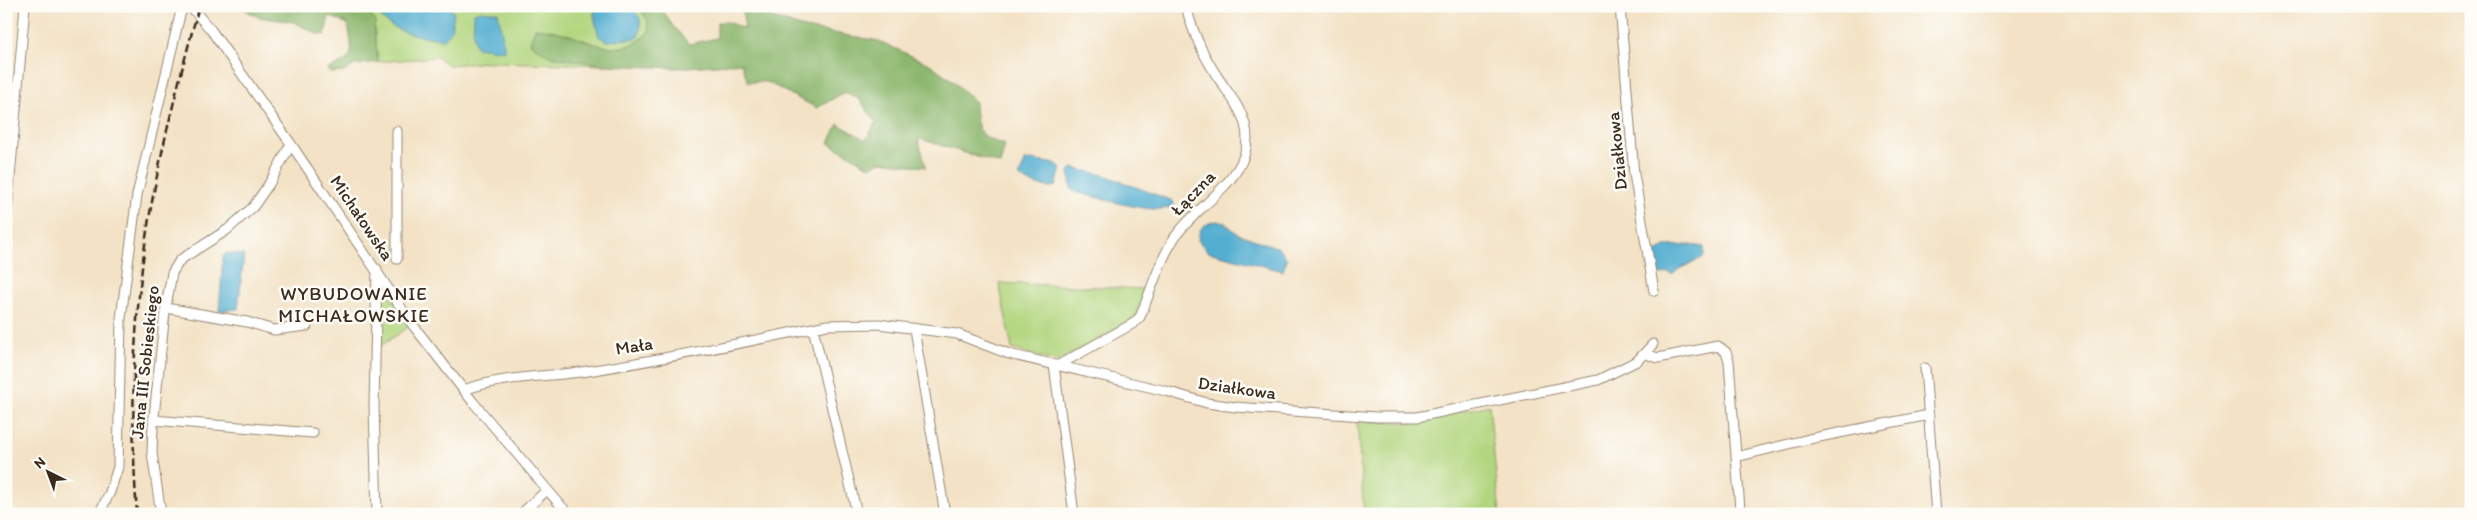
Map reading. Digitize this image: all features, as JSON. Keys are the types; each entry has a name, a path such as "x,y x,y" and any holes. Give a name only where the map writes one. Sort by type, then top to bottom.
{"street":[{"path":"6,223 25,6"},
{"path":"99,514 110,492 118,467 121,318 138,187 180,15 184,6"},
{"name":"Michałowska","path":"190,6 210,30 291,144 377,268 412,324 464,390 568,514"},
{"name":"Łączna","path":"1055,366 1134,323 1143,309 1161,263 1173,240 1189,219 1210,201 1239,168 1246,151 1247,134 1241,112 1202,50 1186,6"},
{"name":"Działkowa","path":"1620,6 1634,174 1654,292"},
{"path":"397,131 397,259"},
{"name":"Jana III Sobieskiego","path":"161,514 152,453 153,420 172,273 180,260 227,230 253,207 269,184 291,144"},
{"path":"377,268 374,406 377,514"},
{"path":"166,308 247,322 274,330 307,326"},
{"name":"Działkowa","path":"811,328 852,323 957,334 1009,354 1166,391 1207,403 1234,407 1398,418 1417,417 1598,380 1619,372 1646,354 1652,344"},
{"path":"811,328 857,514"},
{"name":"Mała","path":"464,390 485,382 559,375 675,356 811,328"},
{"path":"914,329 946,514"},
{"path":"1646,354 1658,358 1718,346 1726,352 1729,361 1740,510"},
{"path":"1055,366 1074,514"},
{"path":"1925,368 1936,514"},
{"path":"1736,457 1809,439 1929,415"},
{"path":"153,420 313,432"},
{"path":"521,514 547,490"}],"green space":[{"path":"239,6 359,6 376,21 374,27 378,62 354,65 344,72 330,73 328,69 349,58 351,53 348,24 329,16 325,35 317,34 294,22 258,17"},
{"path":"359,6 375,6 376,11 454,13 449,6 543,6 554,10 561,6 596,6 594,15 599,37 633,9 627,6 637,6 648,20 649,31 640,40 630,45 619,47 596,45 562,33 549,56 605,65 491,62 448,65 437,57 378,62 374,27 370,14"},
{"path":"637,6 660,6 672,25 689,44 717,38 717,22 727,22 745,29 742,8 804,28 879,41 931,65 952,80 975,102 976,119 980,130 989,139 1005,145 1000,164 918,138 926,167 881,161 870,167 829,143 838,124 866,140 876,122 858,98 845,92 817,108 767,82 748,82 741,63 677,68 605,65 549,56 530,43 535,28 560,32 608,47 630,46 649,31 648,20"},
{"path":"380,282 411,325 379,347"},
{"path":"999,283 1147,289 1133,320 1057,362 1012,349"},
{"path":"1489,405 1500,514 1364,514 1357,421 1413,423"}],"water":[{"path":"375,6 449,6 454,13 451,31 444,39 404,32 386,22 379,15"},
{"path":"596,6 623,7 636,12 640,27 638,38 608,41 599,37 594,15"},
{"path":"481,11 498,12 505,51 476,47 473,36 474,13"},
{"path":"1025,161 1057,164 1061,169 1056,186 1036,185 1019,176"},
{"path":"1072,168 1104,175 1173,201 1174,205 1155,209 1141,208 1075,192 1071,189 1069,171"},
{"path":"1217,221 1225,223 1238,234 1279,248 1287,259 1283,271 1208,252 1198,240 1199,235 1203,226"},
{"path":"1691,245 1704,247 1704,257 1679,269 1672,275 1668,273 1661,275 1657,272 1654,253 1667,246"},
{"path":"226,253 244,255 238,309 219,311 223,257"}],"railway":[{"path":"137,514 133,408 142,266 163,146 199,6"}],"district":[{"name":"WYBUDOWANIE MICHAŁOWSKIE","path":"354,304"}]}
